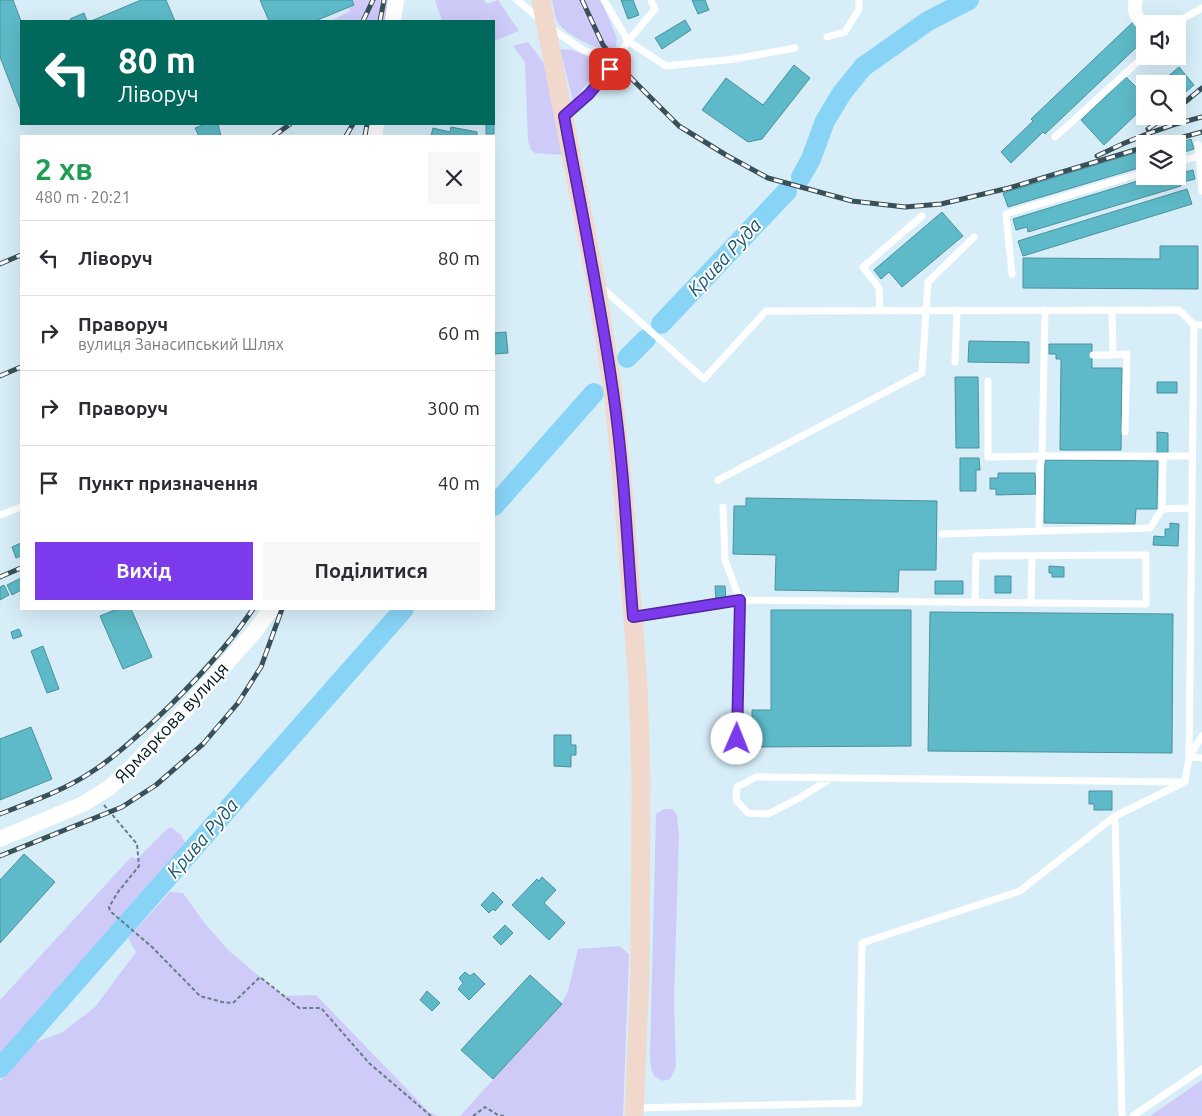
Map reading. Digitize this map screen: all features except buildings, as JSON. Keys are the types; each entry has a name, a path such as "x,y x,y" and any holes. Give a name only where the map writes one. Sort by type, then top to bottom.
{"main road":[{"path":"540,0 596,283 620,449 638,685 641,779 640,967 634,1112"}],"street":[{"path":"393,20 396,0"},
{"path":"1136,0 1133,9 1136,15"},
{"name":"Ярмаркова вулиця","path":"0,839 83,804 108,788 131,768 184,711 255,631 270,610"}],"lane":[{"path":"517,0 545,24 583,50 615,60"},
{"path":"604,0 628,41 666,66 735,59 795,48"},
{"path":"564,116 604,78 628,41 655,9 651,0"},
{"path":"827,37 845,32 859,9 859,0"},
{"path":"1186,17 1202,8"},
{"path":"1055,137 1136,64"},
{"path":"1198,144 1202,192"},
{"path":"1186,160 1199,156"},
{"path":"1012,274 1006,214 1136,175"},
{"path":"880,310 879,288 863,267 922,216"},
{"path":"718,480 922,373 928,282 974,237"},
{"path":"596,283 704,379 766,311 1179,310 1194,325 1202,325"},
{"path":"955,362 957,310"},
{"path":"1039,530 1045,310"},
{"path":"1112,310 1112,355"},
{"path":"1185,782 1189,757 1194,325"},
{"path":"1093,354 1126,354 1125,432"},
{"path":"988,381 988,457 1192,456"},
{"path":"942,534 1150,528 1162,509 1163,456"},
{"path":"0,515 20,507"},
{"path":"723,507 725,560 740,600 737,739"},
{"path":"1162,509 1192,508"},
{"path":"633,617 740,600 1146,604 1146,555 976,556 976,602"},
{"path":"1031,603 1032,556"},
{"path":"1189,757 1202,736"},
{"path":"1189,757 1202,758"},
{"path":"831,778 801,797 768,814 748,813 736,800 737,788 756,777 1185,782"},
{"path":"634,1112 660,1108 859,1103 862,943 1020,891 1115,816 1185,782"},
{"path":"1115,816 1122,1116"},
{"path":"1133,1116 1202,1070"},
{"path":"660,1108 663,1116"}],"path":[{"path":"96,796 137,844 139,866 118,892 109,907 110,911 152,947 200,996 232,1003 260,977 299,1008 321,1008 369,1063 431,1116"},
{"path":"473,1116 485,1107 498,1115 504,1116"}],"shaded area":[{"path":"346,0 390,0 386,20 333,20 350,11"},
{"path":"435,0 484,0 487,4 498,0 519,31 495,41 495,20 442,20"},
{"path":"552,0 601,0 617,38 616,47 603,49 594,46 576,38 562,28 557,21"},
{"path":"528,42 543,62 549,78 564,155 535,153 531,150 528,141 525,62 513,46"},
{"path":"560,49 572,50 604,62 573,101"},
{"path":"664,809 673,809 677,816 679,834 674,1000 676,1067 670,1079 663,1081 654,1076 650,1055 656,814"},
{"path":"171,827 181,835 187,846 185,849 111,932 65,989 0,1060 0,1000 131,857 137,859"},
{"path":"170,892 183,893 203,921 228,950 283,996 316,995 429,1112 438,1116 0,1116 0,1081 34,1043 63,1032 95,1007 136,952 128,938"},
{"path":"619,946 629,954 623,1116 460,1116 561,1005 568,991 578,949"},
{"path":"1202,1080 1202,1116 1150,1116"}],"waterway":[{"name":"Крива Руда","path":"801,177 811,159 825,121 842,93 863,67 928,21 969,0"},
{"name":"Крива Руда","path":"661,324 787,191"},
{"path":"627,358 646,339"},
{"name":"Крива Руда","path":"495,505 594,393"},
{"name":"Крива Руда","path":"0,1068 403,610"}],"railway":[{"path":"363,20 373,0"},
{"path":"380,20 384,0"},
{"path":"582,0 603,45 626,73 679,126 768,178 852,201 905,207 941,204 1009,188 1136,150"},
{"path":"1186,101 1202,88"},
{"path":"1097,156 1148,134 1202,117"},
{"path":"275,135 289,125"},
{"path":"347,135 352,125"},
{"path":"365,135 367,125"},
{"path":"1148,129 1154,125"},
{"path":"1186,136 1202,132"},
{"path":"0,264 20,255"},
{"path":"0,376 20,367"},
{"path":"0,577 20,568"},
{"path":"0,814 48,795 101,766 155,720 194,681 231,639 252,610"},
{"path":"0,856 122,807 156,785 203,744 238,703 261,667 282,610"}],"route":[{"path":"610,69 589,94 564,116 596,283 613,392 620,449 633,617 740,600 737,739"}]}
